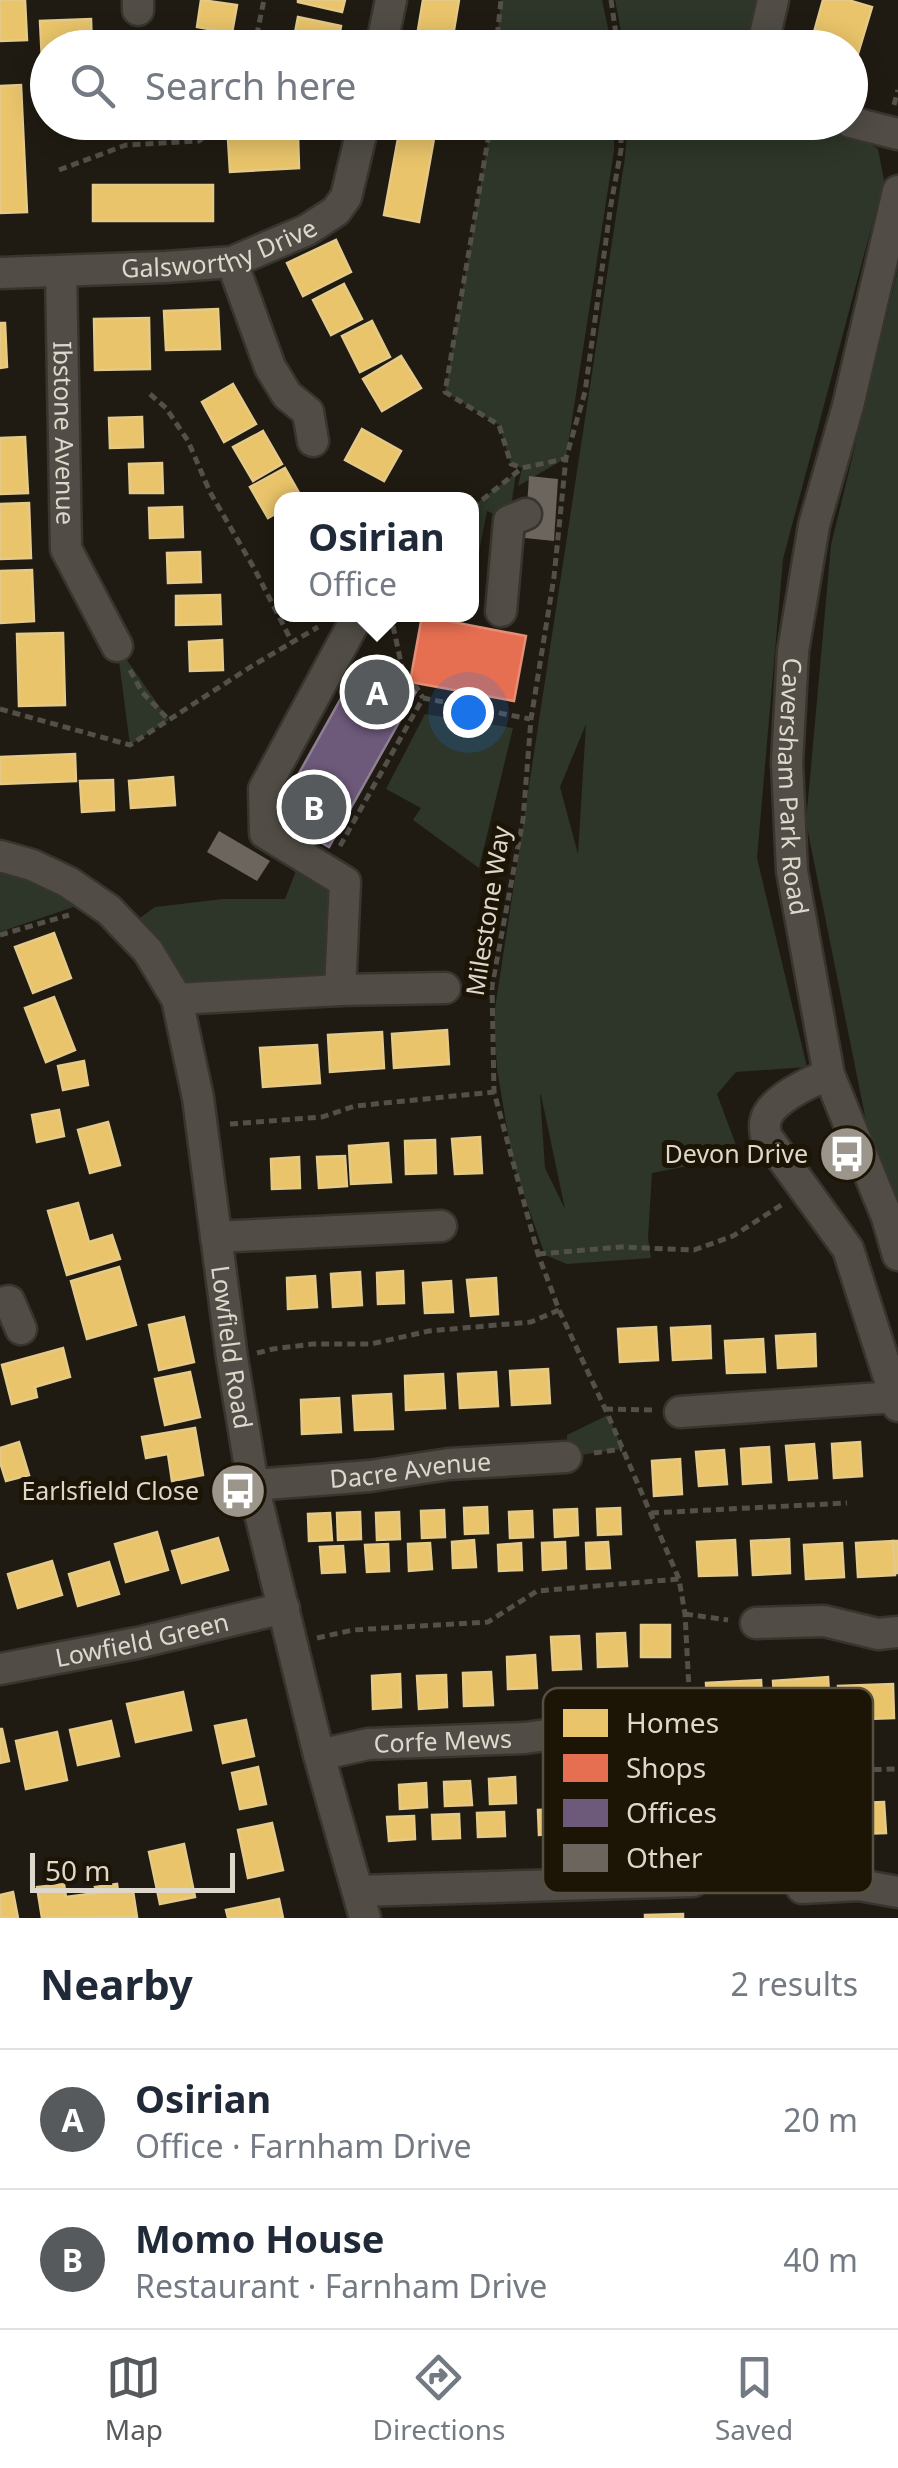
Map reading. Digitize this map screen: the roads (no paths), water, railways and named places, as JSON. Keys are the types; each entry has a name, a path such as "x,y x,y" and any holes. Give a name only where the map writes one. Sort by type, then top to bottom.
{"street":[{"path":"385,30 392,0"},
{"path":"766,30 773,0"},
{"path":"868,126 898,134"},
{"name":"Galsworthy Drive","path":"0,273 232,262 307,230 336,211 346,197 360,140"},
{"name":"Caversham Park Road","path":"898,191 848,406 814,526 793,651 787,763 792,871 828,1074 887,1216 898,1255"},
{"path":"232,262 270,367 287,395 308,412 313,441"},
{"name":"Ibstone Avenue","path":"61,271 66,549 117,646"},
{"path":"510,613 509,521 526,514"},
{"path":"340,990 346,882 265,833 264,790 354,622"},
{"name":"Lowfield Road","path":"0,856 32,865 68,882 101,905 148,951 177,999 198,1098 253,1485 319,1755 362,1905"},
{"path":"177,999 446,988"},
{"path":"680,1412 896,1401 848,1249 766,1136 767,1114 778,1102 828,1074"},
{"path":"216,1237 440,1226"},
{"name":"Dacre Avenue","path":"253,1485 370,1476 449,1464 566,1458"},
{"name":"Lowfield Green","path":"0,1668 138,1643 284,1608"},
{"path":"756,1623 824,1621 878,1634 898,1632"},
{"name":"Corfe Mews","path":"319,1755 368,1744 543,1735"},
{"path":"873,1888 898,1892"},
{"path":"362,1905 543,1892"}],"place":[{"name":"Osirian","path":"377,692"},
{"name":"Momo House","path":"314,807"},
{"name":"Devon Drive","path":"847,1154"},
{"name":"Earlsfield Close","path":"238,1491"}]}
